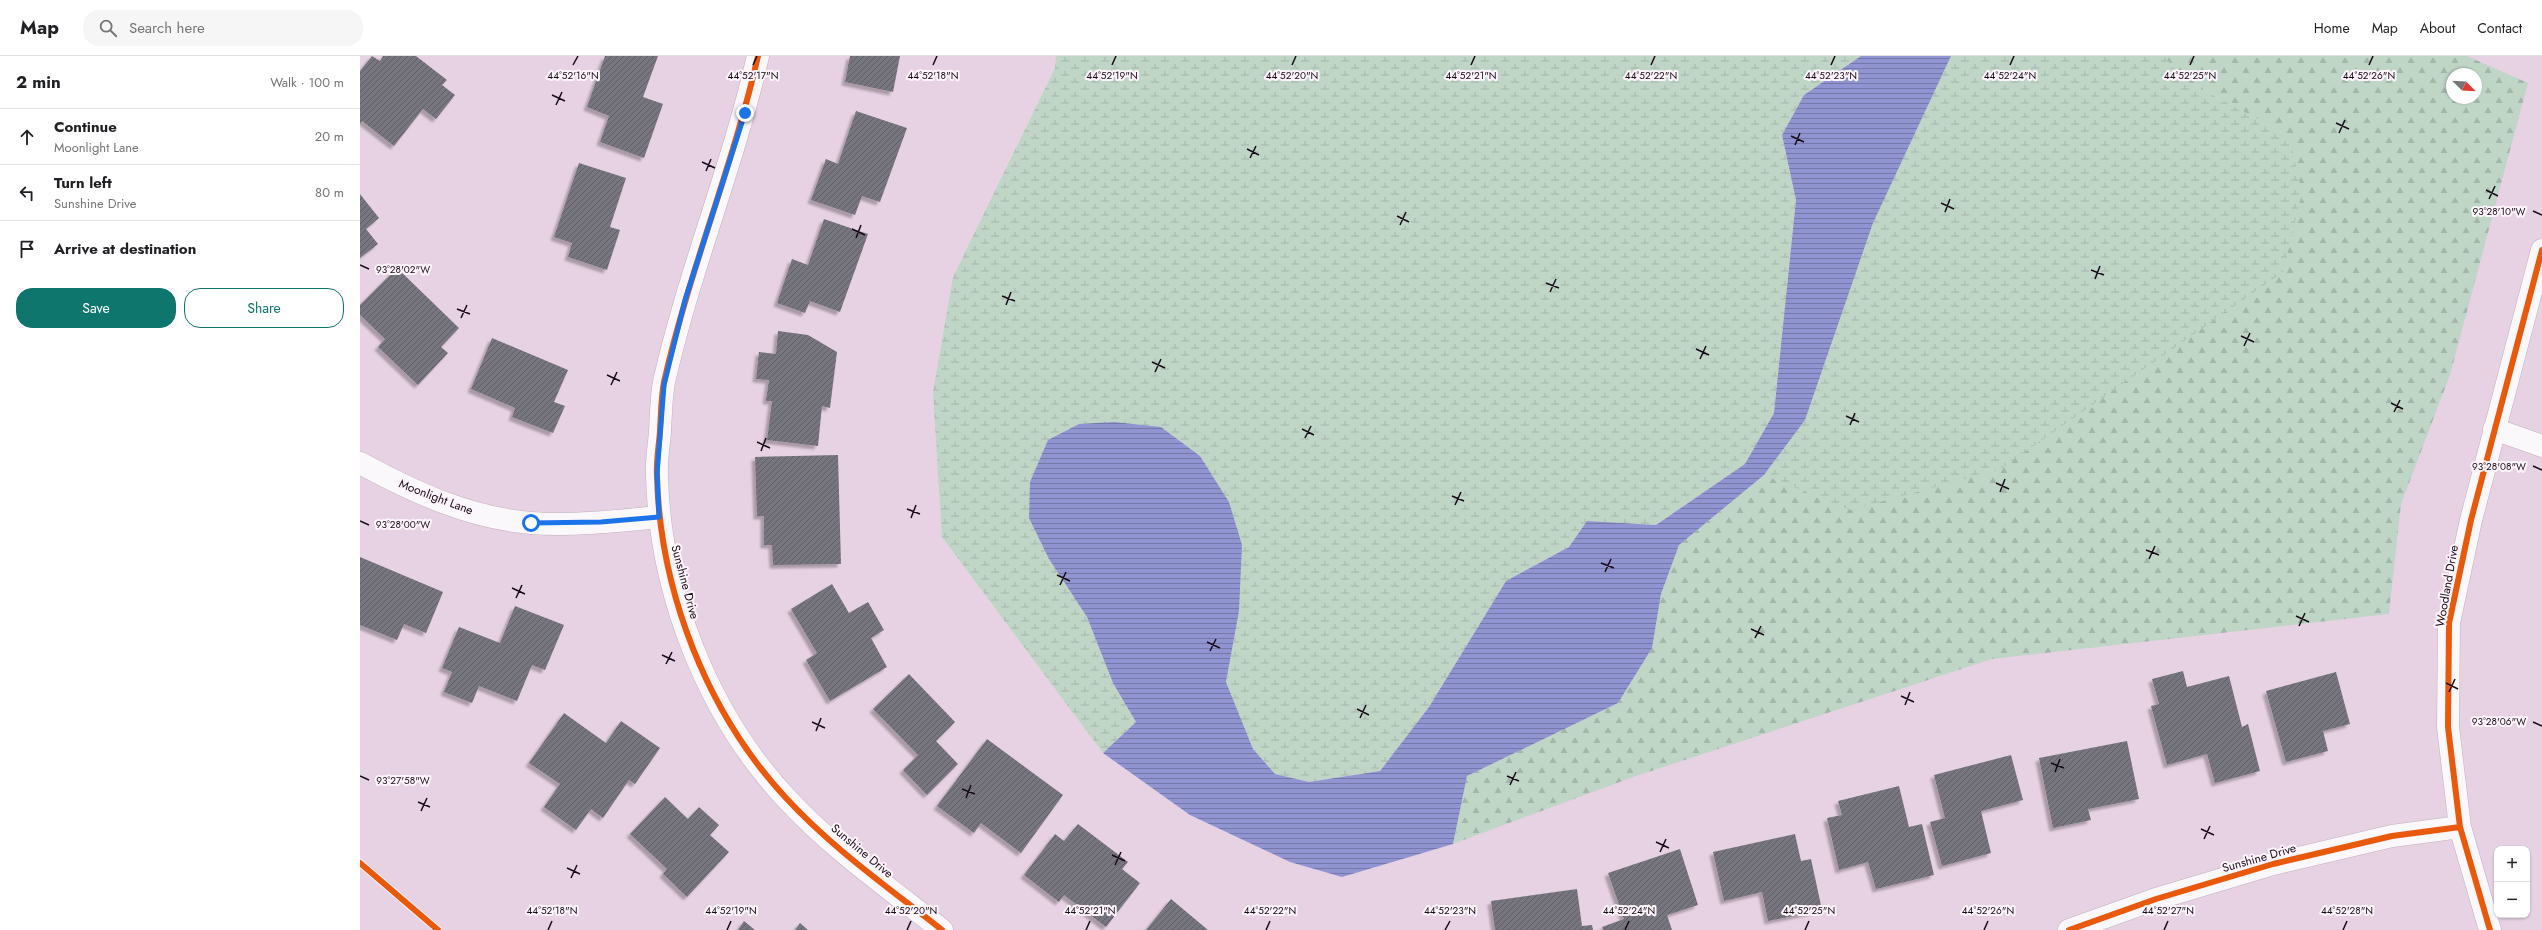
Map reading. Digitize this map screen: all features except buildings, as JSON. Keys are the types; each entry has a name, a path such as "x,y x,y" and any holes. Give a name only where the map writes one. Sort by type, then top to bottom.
{"street":[{"name":"Sunshine Drive","path":"758,56 745,113 685,300 664,385 657,474 659,517 666,562 692,647 731,727 786,798 851,858 942,930"},
{"name":"Woodland Drive","path":"2490,930 2460,827 2448,727 2450,623 2471,520 2542,250"},
{"path":"2494,429 2542,446"},
{"name":"Moonlight Lane","path":"360,463 402,486 465,511 531,523 601,522 659,517"},
{"name":"Sunshine Drive","path":"2069,930 2156,899 2273,864 2392,836 2460,827"}],"green space":[{"path":"1056,56 1861,56 1804,95 1782,135 1796,200 1774,413 1745,464 1656,525 1587,521 1569,547 1506,581 1429,707 1380,771 1309,782 1275,774 1253,749 1226,682 1239,611 1229,502 1200,456 1161,427 1049,559 1087,617 1113,683 1136,722 1103,753 942,537 933,392 953,277 1055,68"},
{"path":"1951,56 2164,56 2183,79 2289,136 2302,193 2283,272 1999,470 1850,510 1764,475 1805,420 1873,223"},
{"path":"2164,56 2467,56 2528,83 2450,375 2401,504 2389,614 1992,659 1636,776 1453,844 1467,776 1618,703 1652,648 1661,594 1679,545 1764,475 1850,509 2289,136 2183,79"}],"water":[{"path":"1861,56 1951,56 1873,223 1805,420 1764,475 1679,545 1661,594 1652,648 1618,703 1467,776 1453,844 1342,877 1290,862 1190,815 1103,753 1136,722 1113,683 1087,617 1049,559 1029,518 1030,482 1048,440 1079,424 1114,422 1161,427 1200,456 1229,502 1242,545 1239,611 1226,682 1253,749 1275,774 1309,782 1380,771 1429,707 1506,581 1569,547 1587,521 1656,525 1745,464 1774,413 1796,200 1782,135 1804,95"}],"cycle path":[{"path":"758,56 748,97 686,300 664,382 657,470 660,520 667,563 678,606 693,649 711,689 733,728 758,765 786,798 822,834 861,867 942,930"},
{"path":"2490,930 2460,827 2448,727 2449,623 2471,520 2542,250"},
{"path":"2069,930 2156,899 2273,864 2392,836 2460,827"},
{"path":"360,863 438,930"}],"route":[{"path":"531,523 601,522 659,517 657,474 664,385 685,300 745,113"}]}
